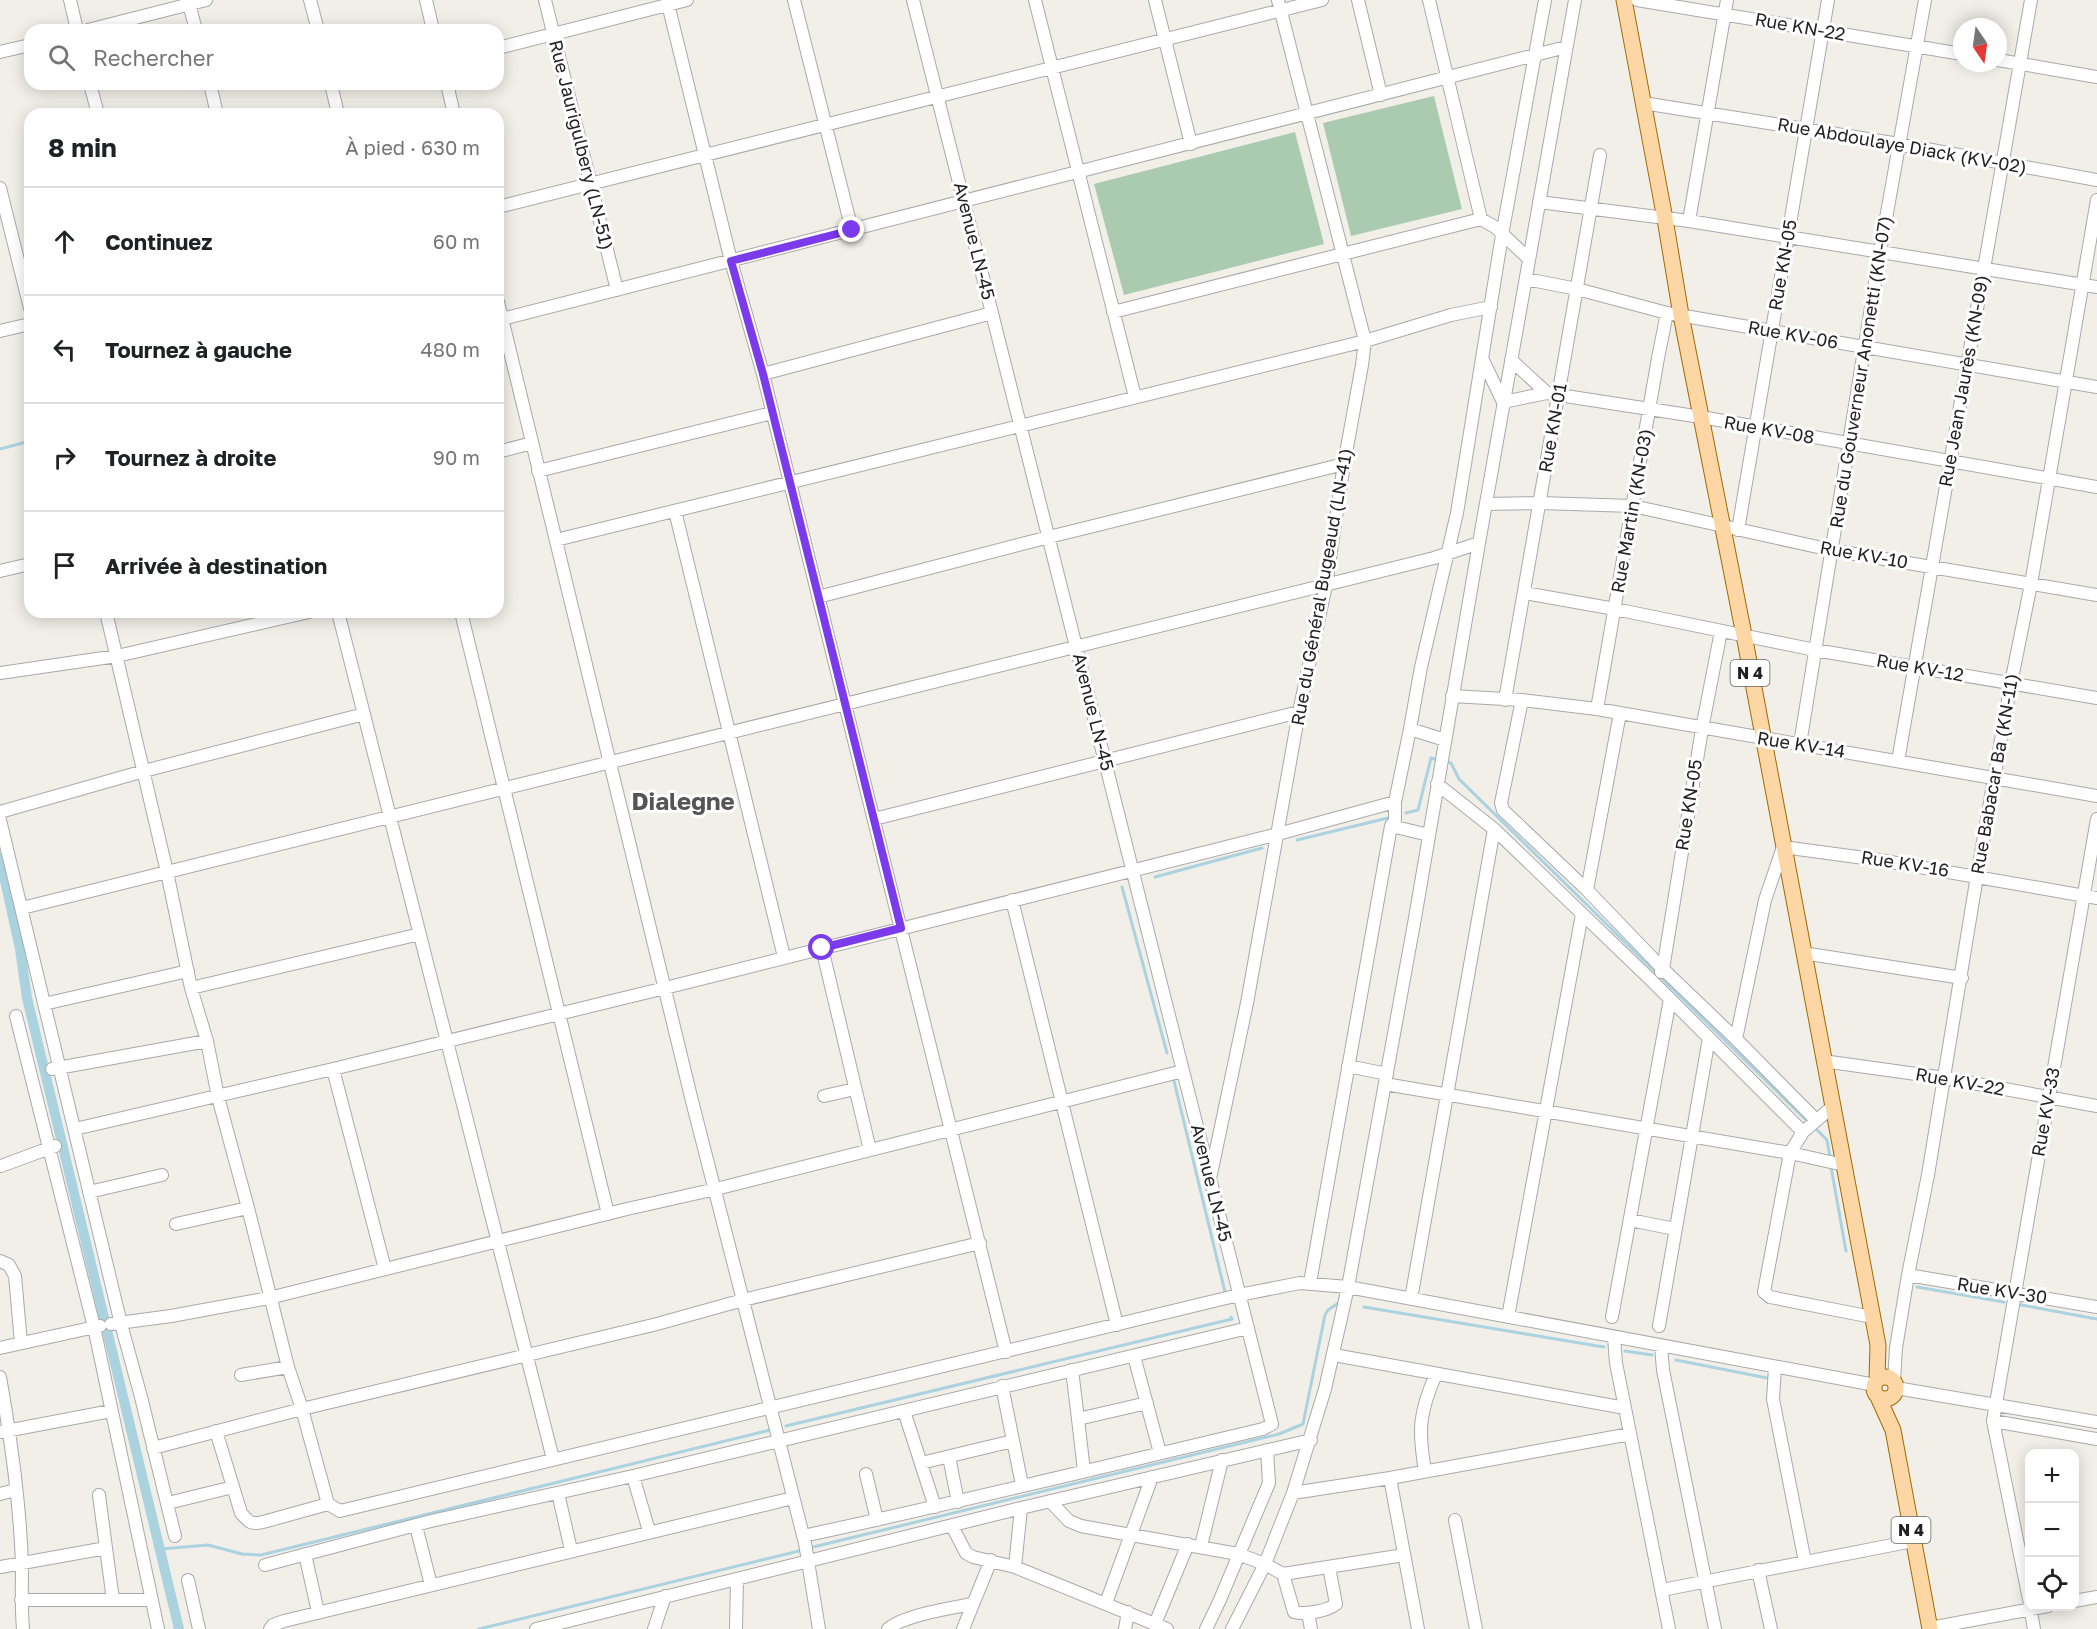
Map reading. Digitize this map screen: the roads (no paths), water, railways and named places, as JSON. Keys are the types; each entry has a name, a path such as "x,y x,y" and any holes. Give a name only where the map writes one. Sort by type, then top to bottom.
{"main road":[{"name":"N 4","path":"1624,0 1665,219 1674,314 1701,417 1744,635 1832,1107 1836,1164 1887,1383 1893,1430 1930,1628"}],"street":[{"path":"70,0 76,24"},
{"path":"110,24 189,2 206,0"},
{"path":"310,0 316,24"},
{"path":"426,0 432,24"},
{"name":"Rue Jaurigulbery (LN-51)","path":"545,0 617,290"},
{"path":"504,46 667,2 687,0"},
{"path":"794,0 852,230"},
{"name":"Avenue LN-45","path":"913,0 1272,1424 1263,1429 1160,1453"},
{"path":"1035,0 1135,397"},
{"path":"1155,0 1191,144"},
{"path":"504,205 1165,39 1279,5 1322,0"},
{"path":"1358,0 1381,95"},
{"path":"1429,0 1481,219"},
{"path":"1310,1283 1391,826 1395,820 1395,802 1421,667 1457,513 1502,235 1545,0"},
{"path":"1232,1629 1265,1564 1293,1494 1311,1440 1334,1355 1386,1079 1510,360 1575,0"},
{"name":"Rue KN-22","path":"1637,0 1953,52"},
{"path":"1689,221 1727,0"},
{"name":"Rue KN-05","path":"1738,530 1828,0"},
{"name":"Rue du Gouverneur Anonetti (KN-07)","path":"1800,744 1864,347 1925,0"},
{"name":"Rue Jean Jaurès (KN-09)","path":"1898,761 2031,0"},
{"path":"189,2 194,24"},
{"path":"667,2 731,261 763,374 980,1243 1005,1352"},
{"name":"Rue du Général Bugeaud (LN-41)","path":"1210,1178 1247,1003 1299,712 1326,585 1365,341 1279,5"},
{"path":"0,52 24,46"},
{"path":"504,319 1566,47"},
{"path":"2007,62 2097,77"},
{"path":"92,90 96,108"},
{"path":"211,90 216,108"},
{"path":"332,90 337,108"},
{"path":"448,90 453,108"},
{"name":"Rue Abdoulaye Diack (KV-02)","path":"1643,104 1707,112 1899,144 2097,180"},
{"name":"Rue KN-01","path":"1505,700 1540,503 1553,394 1577,289 1600,155"},
{"path":"0,188 24,284"},
{"name":"Rue Babacar Ba (KN-11)","path":"1896,1348 2097,200"},
{"path":"1539,202 1689,221 2097,287"},
{"path":"1113,312 1481,219 1488,222 1529,259"},
{"name":"Rue KV-06","path":"1526,279 1577,289 1674,314 2097,387"},
{"path":"556,540 1365,341 1451,315 1491,307"},
{"path":"763,374 992,313"},
{"name":"Rue Martin (KN-03)","path":"1598,709 1658,358 1674,314"},
{"path":"0,332 24,326"},
{"path":"504,328 665,988 809,1559 819,1629"},
{"path":"1482,358 1503,402"},
{"path":"1510,360 1553,394"},
{"path":"1503,402 1553,394"},
{"name":"Rue KV-08","path":"1553,394 1701,417 2097,487"},
{"path":"538,471 772,413"},
{"path":"504,450 532,443"},
{"path":"818,597 1344,464"},
{"name":"Rue KV-10","path":"1486,504 1634,506 1832,550 2097,595"},
{"path":"675,511 784,957"},
{"path":"22,908 1326,585 1447,554 1479,543"},
{"path":"0,571 24,565"},
{"name":"Rue KV-12","path":"1524,593 1815,650 2097,698"},
{"path":"108,618 167,872 191,988 207,1041 218,1097 269,1298 328,1504"},
{"path":"0,673 117,656 283,618"},
{"path":"340,618 553,1459"},
{"path":"462,618 608,1214"},
{"name":"Rue KN-05","path":"1658,975 1720,631"},
{"name":"Rue KV-14","path":"1452,696 1522,700 1598,709 1702,729 2097,796"},
{"path":"1522,700 1501,803 1503,810 1587,890 1637,954 1658,975 1736,1039 1809,1126"},
{"path":"873,819 1299,712"},
{"path":"1587,890 1620,713"},
{"path":"0,812 144,771 364,714"},
{"path":"1410,729 1445,740"},
{"path":"1437,784 1494,829 1582,914 1637,954 1658,975 1670,999 1709,1038 1809,1126"},
{"path":"74,1136 218,1097 1132,871 1395,802"},
{"name":"Rue KV-33","path":"2025,1582 1993,1421 2097,819"},
{"path":"0,820 44,1004 55,1069 89,1192 106,1326 111,1412 158,1629"},
{"path":"1391,826 1429,835"},
{"path":"1411,1299 1449,1095 1494,829"},
{"path":"1736,1039 1765,900 1784,847"},
{"name":"Rue KV-16","path":"1784,847 1879,860 2097,898"},
{"path":"1012,900 1117,1325"},
{"path":"1508,1317 1582,914"},
{"path":"191,988 420,934"},
{"path":"822,948 870,1150"},
{"path":"1803,953 1962,978"},
{"path":"44,1004 188,970"},
{"path":"1612,1317 1670,999"},
{"path":"16,1016 34,1074 52,1147 106,1326 153,1448 175,1536"},
{"path":"1659,1326 1709,1038"},
{"path":"55,1069 207,1041"},
{"name":"Rue KV-22","path":"1823,1061 1945,1078 2097,1106"},
{"path":"1348,1066 1386,1079 1449,1095 1836,1164"},
{"path":"333,1069 385,1269"},
{"path":"0,1348 106,1326 269,1298 716,1189 1183,1071"},
{"path":"824,1096 855,1089"},
{"path":"1832,1107 1809,1126 1790,1154 1764,1292 1770,1298 1872,1317"},
{"path":"1,1166 52,1147"},
{"path":"89,1192 162,1175"},
{"path":"176,1224 248,1208"},
{"path":"1630,1220 1675,1229"},
{"path":"153,1448 302,1409 657,1324 743,1300 980,1243"},
{"path":"0,1261 9,1265 15,1276 21,1343"},
{"name":"Rue KV-30","path":"1908,1275 2097,1306"},
{"path":"216,1431 242,1513 249,1523 255,1524 328,1504 340,1510 1239,1295 1291,1284 1310,1283 1348,1287 1775,1367 1887,1383 1995,1405 2097,1422"},
{"path":"265,1565 416,1526 1248,1328"},
{"path":"1614,1337 1616,1363 1669,1629"},
{"path":"1661,1346 1663,1370 1715,1629"},
{"path":"1887,1383 1896,1348"},
{"path":"1887,1383 1896,1348"},
{"path":"1334,1355 1625,1408"},
{"path":"804,1539 1160,1453 1134,1356"},
{"path":"241,1375 288,1367"},
{"path":"1775,1367 1773,1399 1805,1562"},
{"path":"1071,1370 1084,1471"},
{"path":"1425,1472 1420,1425 1424,1404 1436,1374"},
{"path":"0,1377 5,1431 16,1490 22,1564 23,1629"},
{"path":"1002,1386 1022,1485"},
{"path":"1078,1419 1147,1403"},
{"path":"904,1411 935,1507"},
{"path":"5,1431 111,1412"},
{"path":"1993,1421 2097,1439"},
{"path":"1293,1494 1630,1434"},
{"path":"536,1629 809,1559 1311,1440"},
{"path":"921,1463 1013,1441"},
{"path":"1206,1629 1220,1602 1269,1483 1267,1450"},
{"path":"949,1457 958,1502"},
{"path":"1201,1546 1222,1460"},
{"path":"866,1474 877,1520"},
{"path":"633,1476 649,1531"},
{"path":"1106,1603 1152,1477"},
{"path":"1390,1478 1418,1629"},
{"path":"168,1503 233,1487"},
{"path":"0,1494 16,1490"},
{"path":"558,1492 571,1550"},
{"path":"99,1495 113,1600"},
{"path":"270,1629 279,1622 318,1612 793,1498"},
{"path":"1050,1501 1063,1516 1075,1524 1238,1554 1265,1564 1283,1574 1404,1555"},
{"path":"1015,1567 1021,1508"},
{"path":"1455,1520 1476,1629"},
{"path":"416,1526 430,1585"},
{"path":"952,1526 966,1553 973,1557 1015,1567 1161,1626 1188,1544"},
{"path":"1662,1590 1913,1541"},
{"path":"0,1567 106,1548"},
{"path":"305,1554 318,1612"},
{"path":"963,1629 991,1560"},
{"path":"1283,1574 1294,1612 1298,1614 1332,1608 1336,1604 1329,1567"},
{"path":"1758,1570 1771,1629"},
{"path":"736,1629 737,1579"},
{"path":"188,1580 199,1629"},
{"path":"654,1629 665,1596"},
{"path":"2079,1600 2097,1597"},
{"path":"21,1600 151,1600"},
{"path":"888,1629 895,1624 932,1612 972,1604"},
{"path":"1930,1628 2025,1608"},
{"name":"Rue KV-33","path":"2031,1611 2034,1629"},
{"path":"1125,1629 1128,1612"},
{"path":"1308,1612 1311,1629"}],"waterway":[{"path":"0,449 24,443"},
{"path":"1406,813 1418,810 1431,758 1438,760"},
{"path":"1445,761 1451,763 1459,779 1809,1123"},
{"path":"1297,840 1392,817"},
{"path":"1155,877 1262,848"},
{"path":"0,858 20,949 27,998 179,1629"},
{"path":"1122,887 1167,1053"},
{"path":"1174,1081 1225,1292"},
{"path":"1814,1127 1827,1140 1830,1157"},
{"path":"1831,1167 1846,1251"},
{"path":"1917,1287 2004,1302"},
{"path":"809,1548 1279,1434 1303,1424 1325,1315 1328,1310 1340,1302"},
{"path":"2016,1304 2097,1319"},
{"path":"1364,1307 1604,1347"},
{"path":"786,1426 1232,1319 1231,1317"},
{"path":"1625,1351 1652,1355"},
{"path":"1676,1360 1767,1378"},
{"path":"161,1549 208,1545 242,1554 261,1555 770,1430"},
{"path":"479,1629 803,1550"}],"district":[{"name":"Dialegne","path":"683,802"}]}
